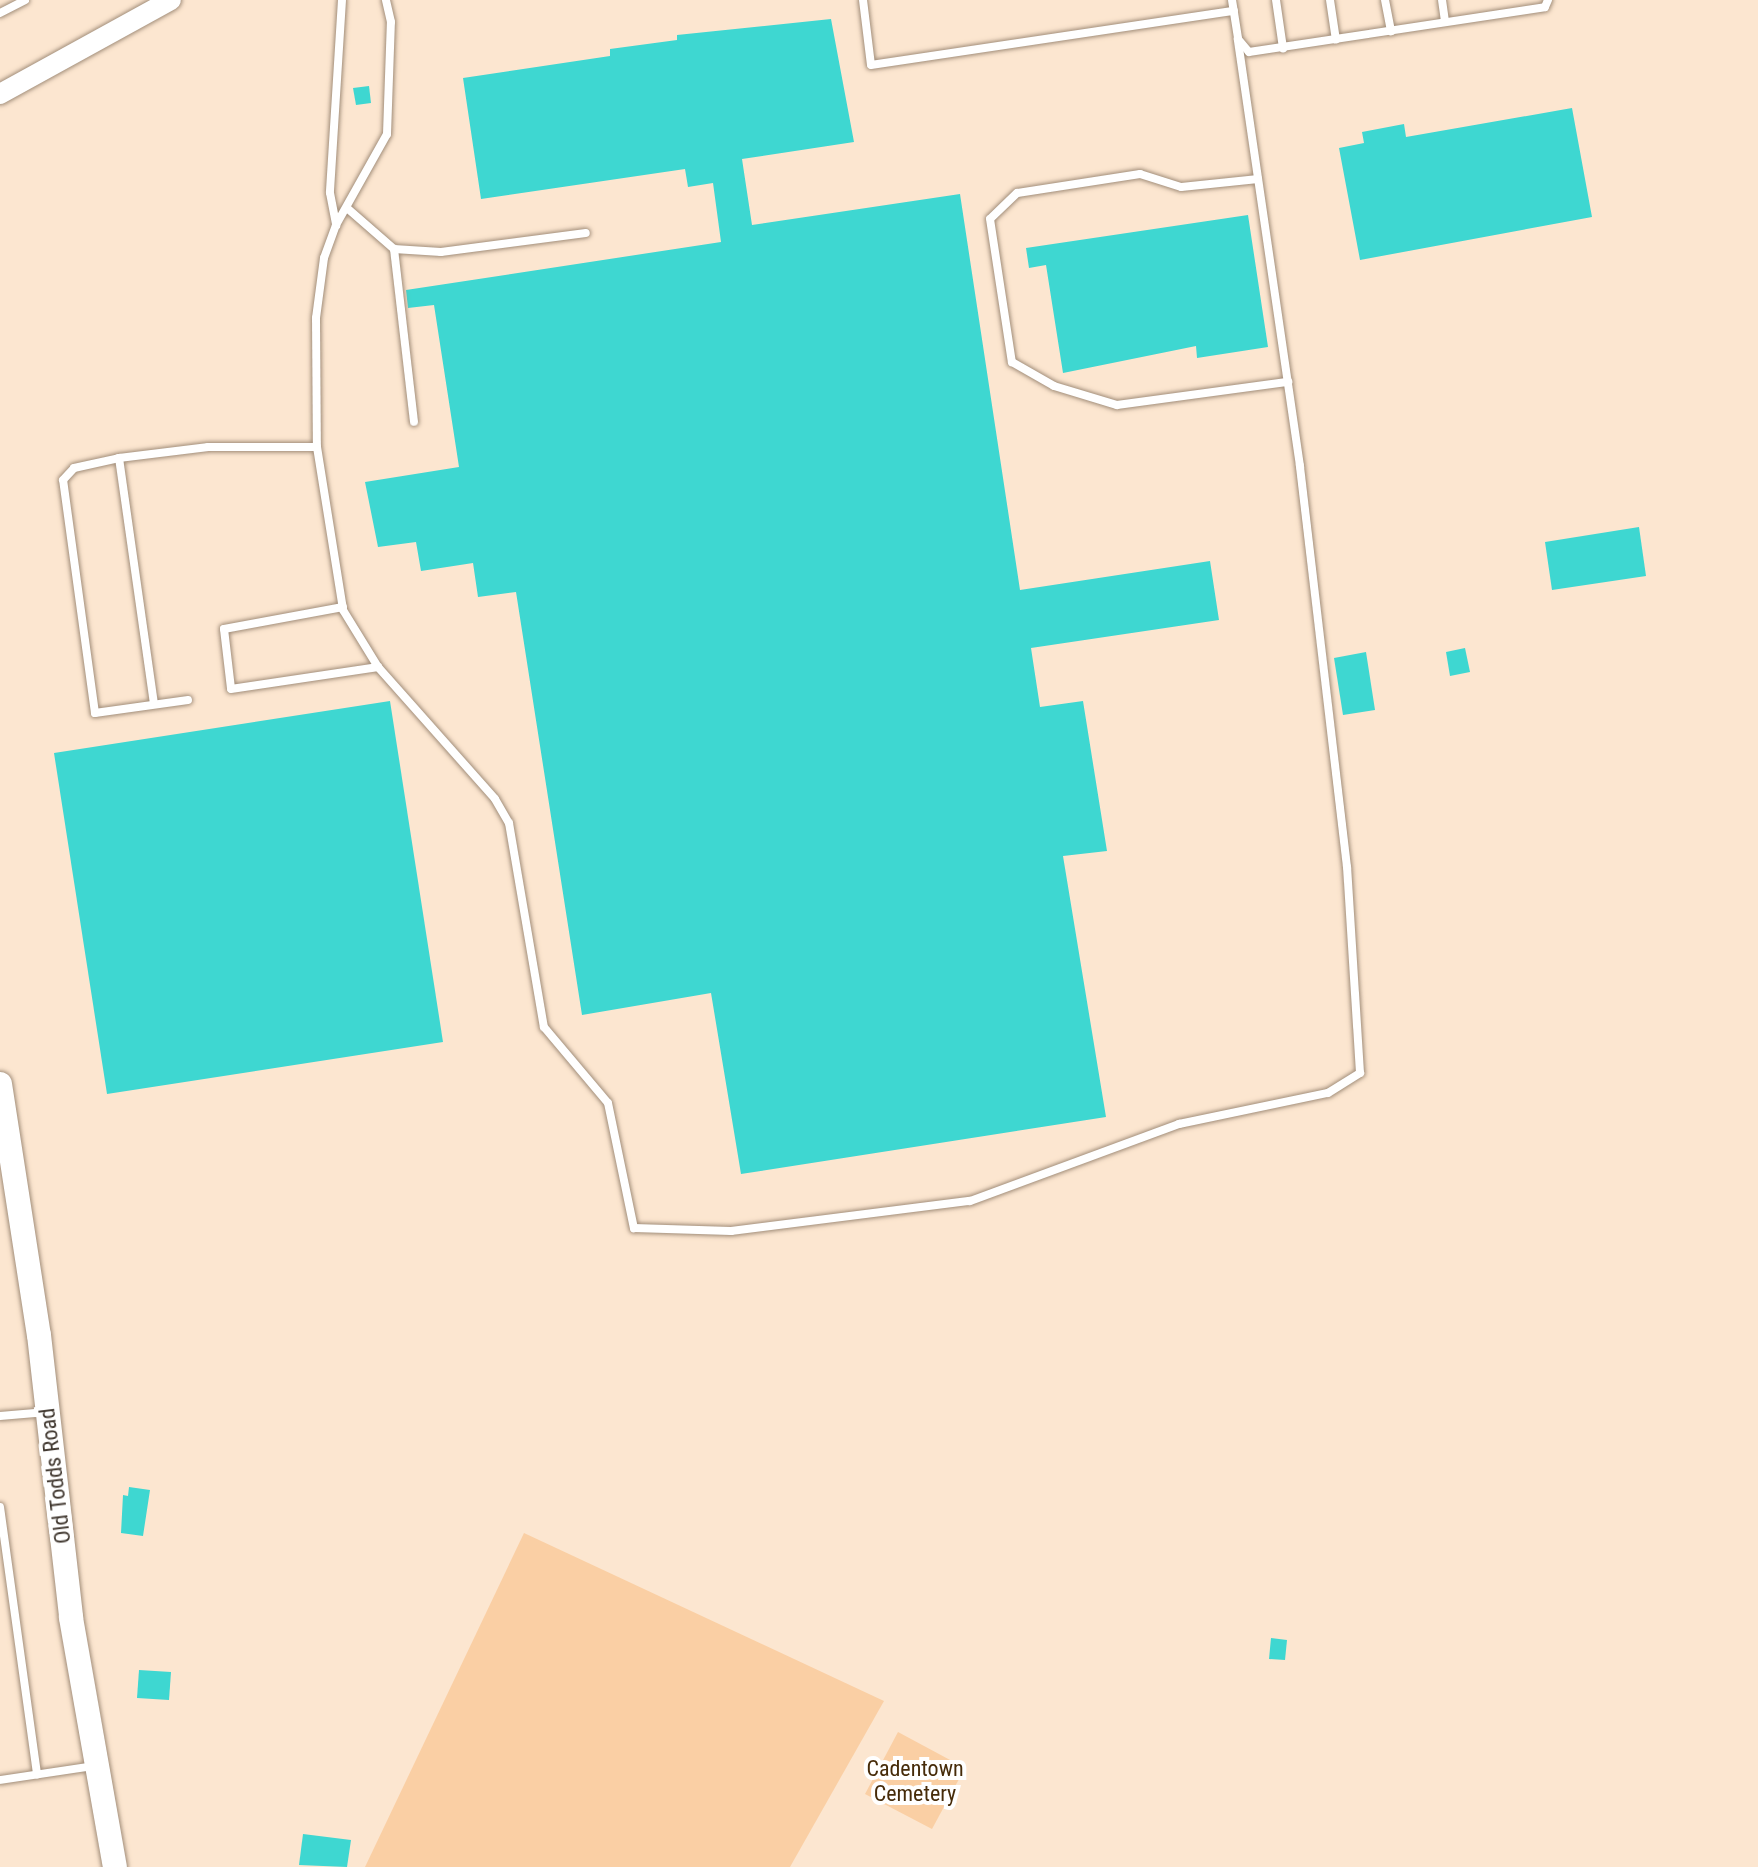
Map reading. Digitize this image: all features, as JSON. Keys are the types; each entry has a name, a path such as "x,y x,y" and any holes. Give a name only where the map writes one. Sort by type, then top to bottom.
{"main road":[{"name":"Old Todds Road","path":"0,1084 47,1412 71,1618 115,1867"}],"street":[{"path":"0,94 170,0"}],"lane":[{"path":"0,13 24,0"},
{"path":"336,225 330,193 342,0"},
{"path":"386,0 391,22 387,134 336,225 324,258 316,318 317,447 343,607 378,667 495,799 509,823 544,1027 608,1103 634,1228 731,1231 970,1201 1179,1124 1328,1093 1360,1073 1347,867 1288,382 1232,0"},
{"path":"863,0 871,65 1234,11"},
{"path":"1276,0 1283,48"},
{"path":"1330,0 1336,40"},
{"path":"1385,0 1391,31"},
{"path":"1442,0 1445,22"},
{"path":"1501,0 1503,13"},
{"path":"1238,39 1249,52 1283,48 1545,7 1548,0"},
{"path":"1258,179 1181,187 1140,174 1017,193 990,219 992,234 1012,362 1054,386 1117,405 1288,382"},
{"path":"347,208 394,249 441,252 586,233"},
{"path":"394,249 414,422"},
{"path":"188,700 95,713 63,480 74,468 119,458 208,447 317,447"},
{"path":"119,458 154,704"},
{"path":"343,607 224,629 231,689 378,667"},
{"path":"0,1416 47,1412"},
{"path":"0,1509 37,1774"},
{"path":"0,1780 95,1766"}],"green space":[{"path":"524,1533 884,1701 790,1867 365,1867"},
{"name":"Cadentown Cemetery","path":"898,1732 965,1768 932,1829 865,1794"}],"building":[{"path":"831,19 854,142 742,159 752,225 960,194 1020,590 1210,561 1219,620 1031,648 1040,707 1083,701 1107,851 1063,856 1106,1117 741,1174 711,993 582,1015 516,592 478,597 473,563 421,571 416,542 378,547 365,482 459,467 434,305 408,308 406,290 721,242 713,183 688,187 685,169 481,199 463,78 610,56 610,49 677,40 677,35"},
{"path":"369,86 371,103 356,105 353,88"},
{"path":"1572,108 1592,217 1360,260 1339,148 1364,143 1362,132 1404,124 1406,137"},
{"path":"1248,215 1268,347 1197,358 1196,346 1063,373 1046,265 1029,268 1026,248"},
{"path":"1639,527 1646,576 1552,590 1545,542"},
{"path":"1465,648 1470,672 1450,676 1446,652"},
{"path":"1366,652 1375,710 1343,715 1334,658"},
{"path":"390,701 443,1042 107,1094 54,753"},
{"path":"129,1487 150,1490 143,1536 121,1533 123,1495 128,1496"},
{"path":"1271,1638 1287,1640 1285,1660 1269,1659"},
{"path":"139,1670 171,1672 169,1700 137,1698"},
{"path":"303,1834 351,1840 347,1867 299,1865"}]}
